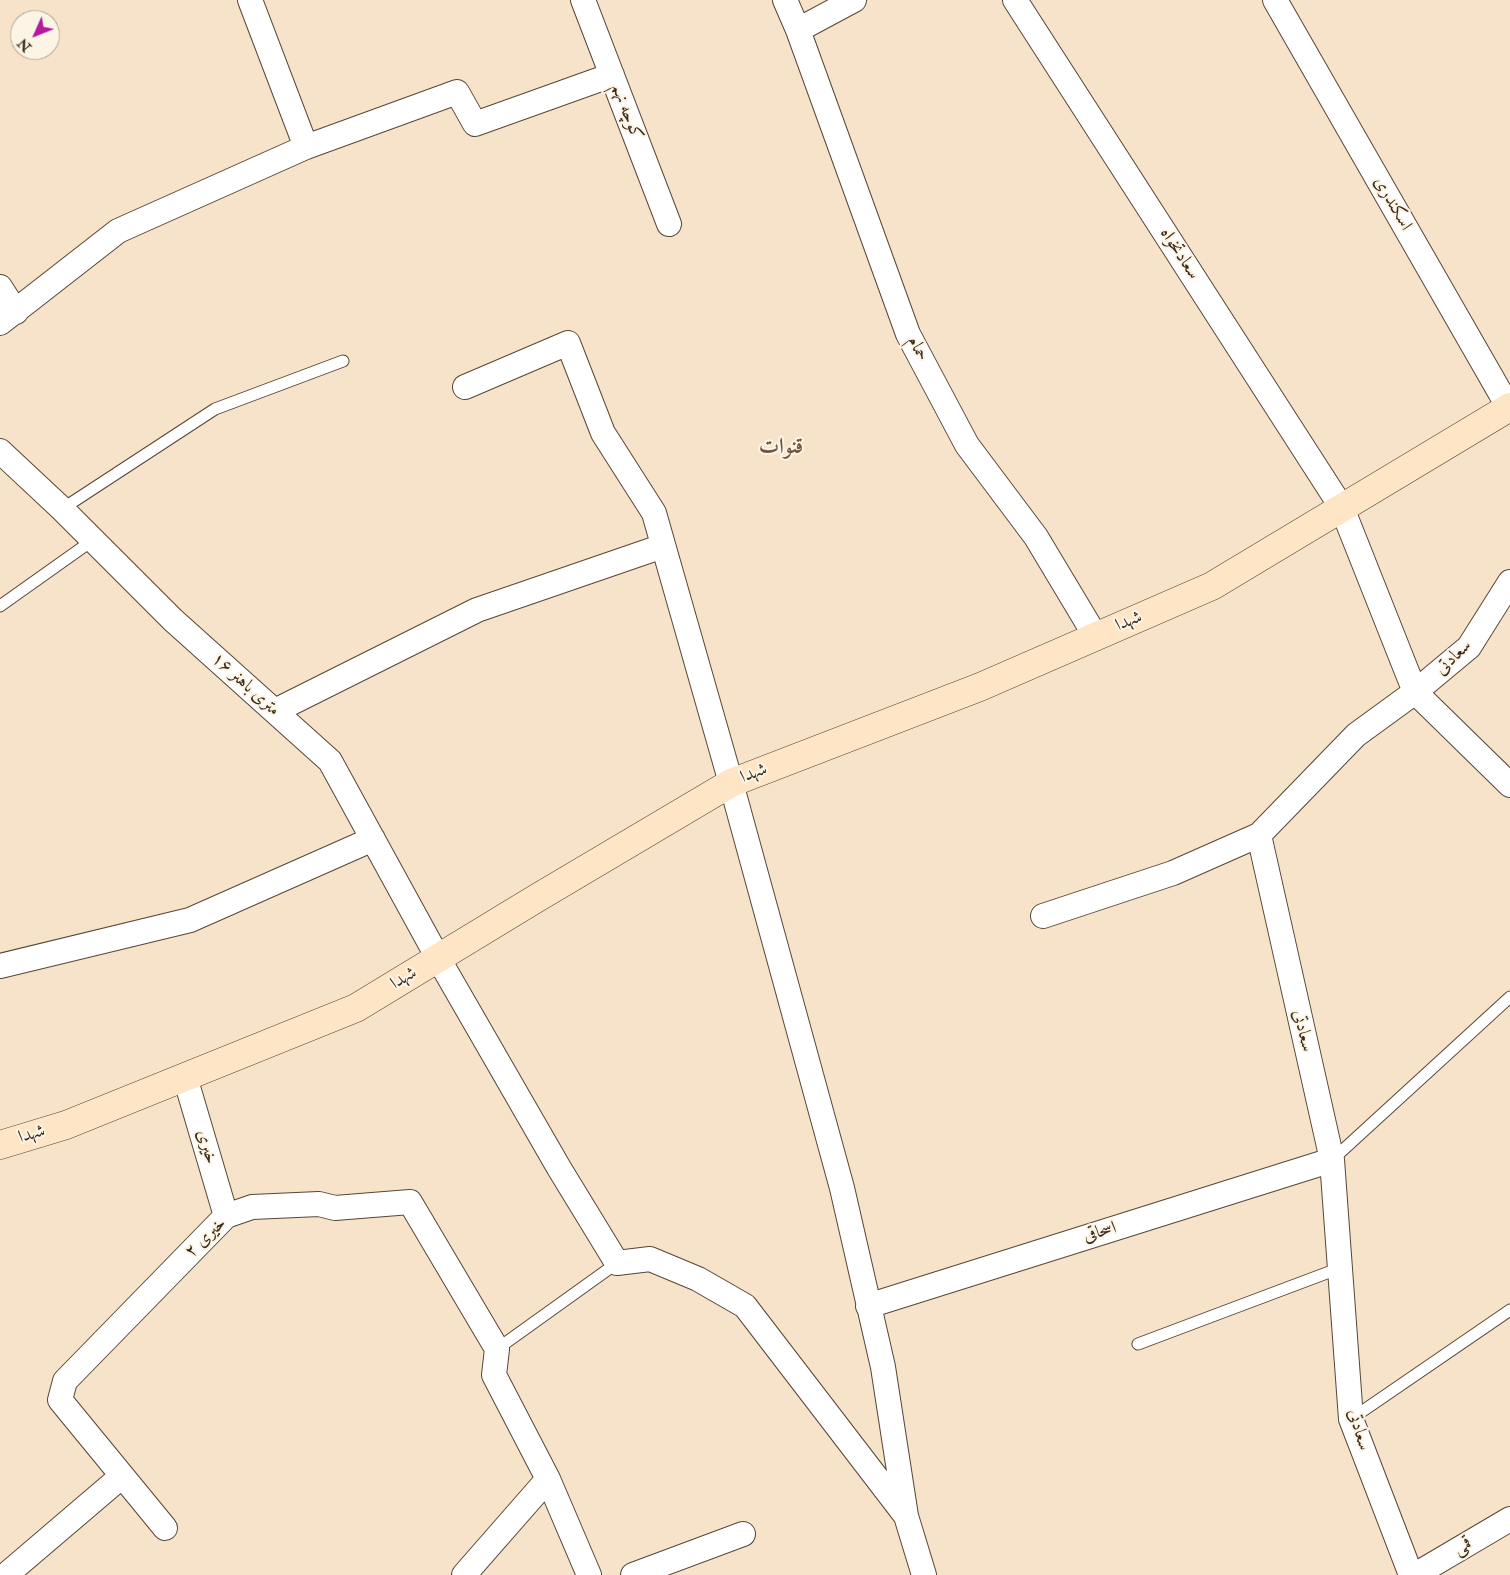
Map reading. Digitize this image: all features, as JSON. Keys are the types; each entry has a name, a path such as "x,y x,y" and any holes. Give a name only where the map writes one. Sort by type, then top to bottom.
{"street":[{"path":"250,0 306,147"},
{"name":"کوچه نهم","path":"583,0 669,224"},
{"name":"حمام","path":"785,0 798,30 908,334 968,446 1036,537 1096,637"},
{"path":"798,30 854,0"},
{"name":"سعادتخواه","path":"1015,0 1342,508 1415,692"},
{"name":"اسکندری","path":"1275,0 1509,407"},
{"path":"0,288 8,317 118,231 306,147 457,92 475,124 612,75"},
{"path":"465,387 568,343 603,433 654,513 731,783 842,1188 882,1367 906,1516 924,1575"},
{"name":"شهدا","path":"0,1145 66,1125 356,1008 731,783 980,687 1212,586 1509,407"},
{"name":"۱۶ متری باهنر","path":"0,451 62,509 173,620 330,761 438,958 559,1168 617,1263"},
{"path":"275,711 477,610 664,546"},
{"name":"سعادتی","path":"1411,1575 1351,1419 1332,1160 1259,835 1356,735 1415,692 1469,647 1510,582"},
{"path":"1415,692 1510,785"},
{"path":"1042,916 1173,873 1259,835"},
{"path":"0,966 190,920 373,839"},
{"name":"خیری","path":"185,1077 226,1216"},
{"name":"اسحاقی","path":"868,1306 1332,1160"},
{"name":"خیری ۲","path":"165,1528 60,1400 65,1382 226,1216 252,1207 319,1204 335,1208 410,1202 497,1349"},
{"path":"617,1263 650,1259 698,1280 745,1306 906,1516"},
{"path":"497,1349 494,1376 548,1479 590,1575"},
{"path":"6,1575 122,1476"},
{"path":"464,1575 548,1479"},
{"name":"قمی","path":"1415,1575 1510,1519"},
{"path":"633,1575 743,1534"}],"lane":[{"path":"62,509 215,409 343,361"},
{"path":"0,606 93,540"},
{"path":"1332,1160 1510,997"},
{"path":"497,1349 617,1263"},
{"path":"1138,1344 1340,1268"},
{"path":"1351,1419 1510,1310"}],"district":[{"name":"قنوات","path":"781,448"}]}
